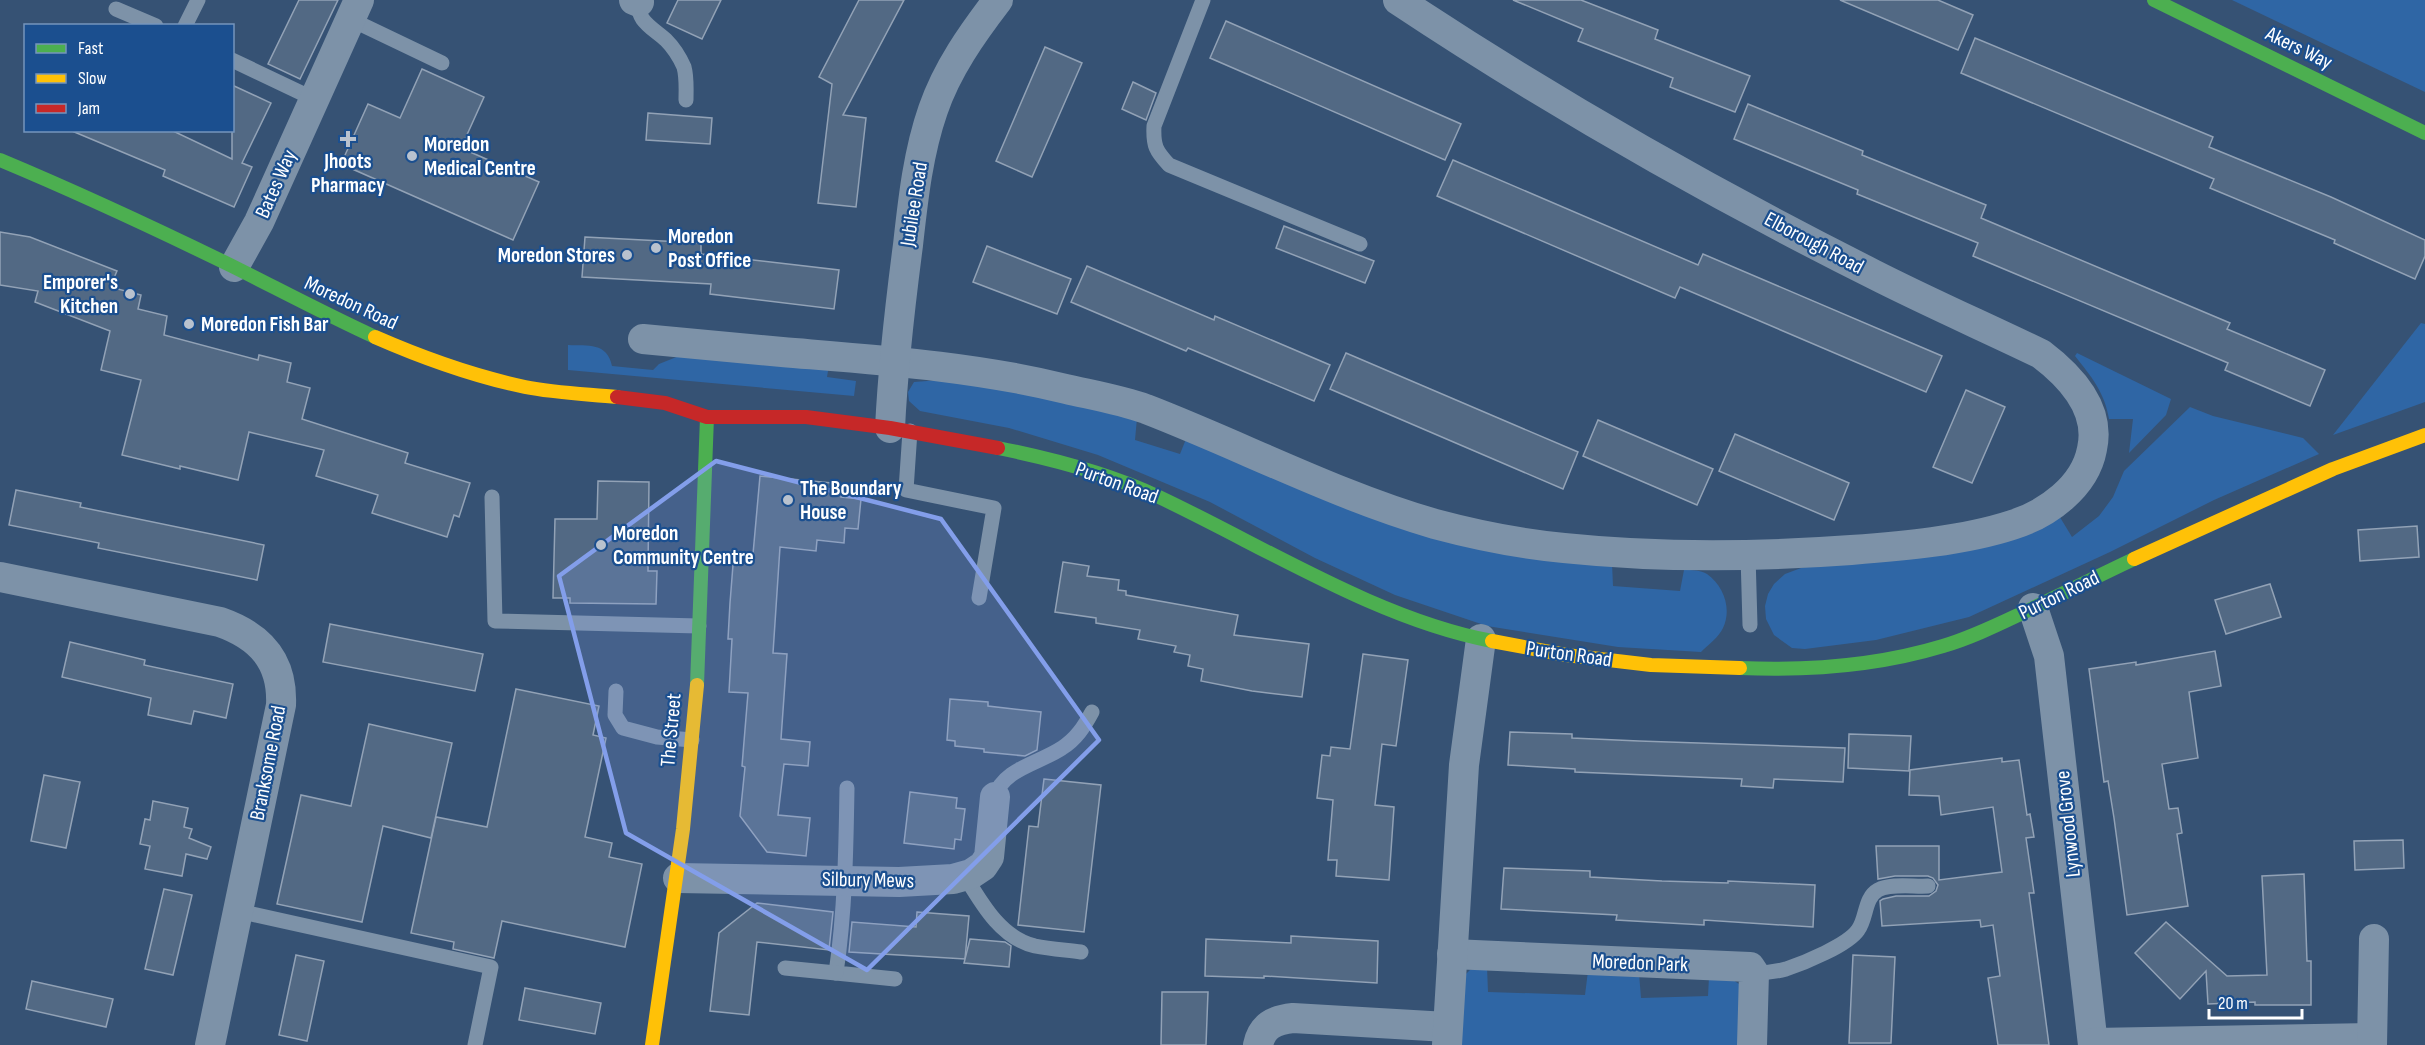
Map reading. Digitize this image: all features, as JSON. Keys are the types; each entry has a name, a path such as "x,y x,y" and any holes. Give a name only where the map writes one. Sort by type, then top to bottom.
{"street":[{"name":"Jubilee Road","path":"900,429 894,360 916,182 933,110 956,60 998,0"},
{"name":"Elborough Road","path":"1398,0 1450,35 1655,159 1873,274 2041,354 2059,368 2086,403 2092,420 2092,449 2077,482 2059,500 2013,525 1908,546 1748,555"},
{"name":"Akers Way","path":"2154,0 2425,133"},
{"name":"Bates Way","path":"234,267 259,222 355,10"},
{"name":"Moredon Road","path":"0,160 81,194 234,267 277,292 409,352 456,369 526,387 665,403 707,417"},
{"path":"643,339 894,360 999,375 1141,407 1344,492 1436,524 1559,548 1666,555 1748,555"},
{"name":"Purton Road","path":"707,417 806,417 900,429 1006,450 1096,472 1157,496 1359,596 1428,623 1481,639 1566,655 1651,665 1789,670 1833,667 1895,658 1983,632 2258,501 2333,469 2425,435"},
{"name":"The Street","path":"652,1045 678,878 696,698 707,417"},
{"name":"Branksome Road","path":"0,577 220,622 242,629 262,647 271,659 279,680 280,705 210,1045"},
{"name":"Lynwood Grove","path":"2033,608 2049,656 2093,1044 2372,1041 2374,939"},
{"path":"1258,1045 1260,1033 1273,1022 1293,1018 1447,1036 1464,765 1481,639"},
{"name":"Silbury Mews","path":"678,878 931,881 965,876 983,866 989,856 994,797"},
{"name":"Moredon Park","path":"1452,954 1750,967 1754,974"},
{"path":"1752,1045 1754,974"}],"lane":[{"path":"186,24 198,0"},
{"path":"1203,0 1154,126 1153,143 1160,155 1169,165 1360,244"},
{"path":"637,1 640,15 645,23 666,40 683,66 687,82 686,100"},
{"path":"116,9 151,24"},
{"path":"355,10 442,63"},
{"path":"234,61 314,99"},
{"path":"900,429 906,490 994,508 979,598"},
{"path":"492,497 495,621 699,626"},
{"path":"1748,555 1750,625"},
{"path":"616,691 615,715 622,728 657,737 692,740"},
{"path":"994,797 997,788 1012,774 1063,747 1081,733 1092,712"},
{"path":"836,973 845,880 847,788"},
{"path":"965,876 988,913 1010,934 1035,946 1081,952"},
{"path":"1754,974 1787,969 1849,940 1863,921 1873,894 1881,889 1928,886"},
{"path":"238,911 492,967 475,1045"},
{"path":"784,968 895,979"}],"highlighted area":[{"path":"716,461 941,519 1099,740 867,970 626,833 559,576"}],"shaded area":[{"path":"2232,0 2425,0 2425,92"},
{"path":"2421,323 2425,324 2425,402 2333,435"},
{"path":"568,345 601,349 606,353 612,366 653,370 659,364 679,356 829,365 827,377 856,381 854,396 568,370"},
{"path":"2077,353 2171,399 2166,415 2129,453 2133,419 2109,419 2101,393 2075,356"},
{"path":"940,380 1007,390 1137,418 1135,440 1180,454 1188,434 1612,563 1613,586 1680,591 1684,570 1696,570 1707,574 1722,591 1727,613 1726,621 1719,635 1701,652 1618,647 1487,626 1395,595 1315,558 1210,502 1098,455 1009,428 920,411 909,401 908,392 914,382"},
{"path":"2190,407 2213,416 2303,438 2319,454 2214,500 2110,552 1969,617 1876,640 1805,649 1792,648 1774,635 1766,619 1765,606 1768,594 1774,584 1785,574 1801,568 2058,514 2072,537 2099,516 2113,497 2124,471"},
{"path":"1487,967 1488,992 1585,995 1588,971 1639,973 1641,998 1708,996 1709,977 1727,976 1739,984 1743,1045 1461,1045 1462,978 1470,970"}],"building":[{"path":"299,0 338,0 300,79 268,64"},
{"path":"678,0 721,0 702,39 667,23"},
{"path":"859,0 904,0 843,115 866,118 856,207 818,203 832,84 819,77"},
{"path":"1513,0 1581,0 1658,30 1655,39 1750,76 1735,112 1670,87 1673,78 1578,41 1583,29"},
{"path":"1840,0 1938,0 1973,15 1958,50"},
{"path":"1226,21 1461,124 1445,160 1210,58"},
{"path":"1975,38 2213,137 2209,147 2331,197 2425,240 2425,256 2415,279 2334,243 2335,240 2210,188 2214,179 1961,73"},
{"path":"1045,47 1082,63 1032,177 996,161"},
{"name":"Moredon Medical Centre","path":"422,69 484,97 461,148 539,182 513,240 341,164 368,104 400,118"},
{"path":"1133,82 1156,93 1146,120 1122,109"},
{"path":"234,86 271,103 242,163 252,167 234,207 163,176 165,170 74,132 175,132 232,159"},
{"path":"1748,104 1863,151 1862,155 1986,205 1981,218 2230,323 2227,329 2325,370 2310,406 2225,370 2228,363 1973,256 1978,243 1857,194 1858,190 1734,139"},
{"path":"648,113 712,118 710,144 646,140"},
{"path":"1453,160 1698,265 1703,254 1942,356 1926,392 1680,287 1675,298 1437,196"},
{"path":"1284,226 1374,261 1365,283 1276,248"},
{"path":"0,232 30,237 117,271 110,287 141,295 138,309 167,316 164,335 258,360 259,355 291,363 287,382 310,388 302,419 408,453 405,463 470,483 459,517 454,515 447,537 372,513 378,495 316,476 324,450 249,432 238,480 122,455 141,380 101,370 110,331 35,302 38,291 0,285"},
{"path":"585,237 701,243 701,254 839,270 834,309 710,294 711,284 582,277"},
{"path":"987,246 1071,279 1057,314 973,282"},
{"path":"1087,266 1214,320 1215,316 1330,365 1314,401 1188,348 1186,351 1071,302"},
{"path":"1346,353 1578,452 1563,489 1330,389"},
{"path":"1966,390 2005,407 1972,483 1933,467"},
{"path":"1598,420 1713,469 1697,505 1583,456"},
{"path":"1735,434 1849,483 1834,520 1719,471"},
{"path":"760,476 842,484 841,497 861,499 858,529 845,528 844,543 817,540 816,551 780,547 773,653 787,654 781,739 810,742 808,766 784,764 778,815 810,818 806,856 767,852 740,816 745,767 742,766 748,693 729,692 732,639 728,639 730,603 734,552 753,554"},
{"name":"Moredon Community Centre","path":"598,481 649,482 648,571 657,571 656,604 570,603 570,598 553,598 555,519 597,519"},
{"path":"16,490 81,503 80,507 264,545 257,580 98,548 99,543 9,525"},
{"path":"2417,526 2419,557 2360,561 2358,530"},
{"path":"1063,562 1089,566 1087,576 1119,580 1118,590 1126,591 1126,595 1238,615 1234,635 1309,644 1302,697 1252,691 1201,681 1203,669 1188,666 1190,655 1174,652 1176,646 1138,639 1140,630 1096,623 1096,618 1055,612"},
{"path":"2270,584 2281,617 2226,634 2215,600"},
{"path":"330,624 483,654 475,691 323,662"},
{"path":"70,642 145,660 144,665 233,684 226,718 194,711 191,724 148,715 151,698 62,677"},
{"path":"2215,651 2221,686 2189,692 2198,758 2162,764 2169,809 2178,808 2182,833 2177,834 2188,906 2127,915 2108,781 2104,782 2089,669 2136,662 2136,665"},
{"path":"1363,654 1408,660 1396,746 1382,744 1375,805 1394,807 1389,880 1336,876 1337,860 1328,860 1333,800 1317,798 1322,755 1330,756 1331,747 1350,749"},
{"path":"516,689 599,706 593,735 606,738 585,837 612,843 609,857 642,864 625,947 502,921 494,958 453,949 454,942 411,933 436,817 487,827"},
{"path":"950,699 988,702 988,706 1041,712 1037,750 1025,756 984,752 984,749 955,746 955,741 947,740"},
{"path":"369,724 452,743 431,838 383,826 362,922 277,904 301,795 351,806"},
{"path":"1510,732 1572,734 1572,738 1845,748 1843,782 1774,779 1773,788 1741,786 1742,779 1575,772 1575,769 1508,765"},
{"path":"1849,734 1911,736 1909,771 1848,768"},
{"path":"2002,758 2002,762 2019,760 2027,815 2030,814 2034,837 2026,838 2034,893 2029,893 2049,1045 1998,1045 1988,978 2000,976 1993,925 1981,927 1980,920 1882,926 1880,901 1896,896 1929,896 1936,891 1938,885 1933,878 1928,876 1895,876 1878,879 1876,846 1939,846 1939,880 2002,872 1993,807 1941,815 1939,796 1909,795 1910,770"},
{"path":"44,775 80,782 66,848 31,841"},
{"path":"1044,779 1101,785 1084,932 1018,925 1029,826 1038,827"},
{"path":"910,792 957,798 956,808 965,809 961,840 955,839 954,849 904,843"},
{"path":"153,801 188,808 184,827 192,829 189,838 211,847 207,859 186,854 182,876 145,869 150,846 140,844 145,819 150,820"},
{"path":"2403,840 2404,868 2355,870 2354,841"},
{"path":"1504,868 1590,871 1590,877 1662,881 1815,885 1813,927 1704,920 1704,925 1616,920 1617,915 1501,909"},
{"path":"2304,874 2307,961 2311,961 2311,1005 2255,1005 2255,1002 2208,1004 2206,971 2180,999 2135,953 2166,922 2227,976 2267,975 2262,876"},
{"path":"164,889 192,895 173,975 145,969"},
{"path":"757,903 833,912 829,950 757,942 749,1015 710,1011 719,933"},
{"path":"917,912 969,916 965,959 849,952 852,922 916,927"},
{"path":"1291,936 1378,941 1377,983 1264,976 1264,978 1205,976 1206,939 1291,943"},
{"path":"970,939 1005,942 1011,946 1009,967 964,963"},
{"path":"296,955 324,961 307,1041 279,1035"},
{"path":"1853,955 1895,957 1891,1043 1849,1043"},
{"path":"32,981 113,999 106,1027 26,1009"},
{"path":"525,988 601,1003 595,1034 519,1020"},
{"path":"1162,992 1208,992 1206,1045 1161,1045"}],"traffic: fast":[{"path":"2154,0 2425,133"},
{"path":"0,160 175,238 375,337"},
{"path":"697,685 707,417"},
{"path":"998,448 1060,462 1140,488 1364,599 1407,617 1492,641"},
{"path":"1740,668 1792,669 1843,666 1918,653 1966,638 1999,624 2134,559"}],"traffic: slow":[{"path":"375,337 448,366 506,383 548,391 617,397"},
{"path":"2134,559 2333,469 2425,435"},
{"path":"1492,641 1566,655 1651,665 1740,668"},
{"path":"652,1045 683,829 697,685"}],"traffic: jam":[{"path":"617,397 665,403 707,417 806,417 890,428 998,448"}],"place":[{"name":"Jhoots Pharmacy","path":"348,139"},
{"name":"Moredon Medical Centre","path":"412,156"},
{"name":"Moredon Post Office","path":"656,248"},
{"name":"Moredon Stores","path":"627,255"},
{"name":"Emporer's Kitchen","path":"130,294"},
{"name":"Moredon Fish Bar","path":"189,324"},
{"name":"The Boundary House","path":"788,500"},
{"name":"Moredon Community Centre","path":"601,545"}]}
